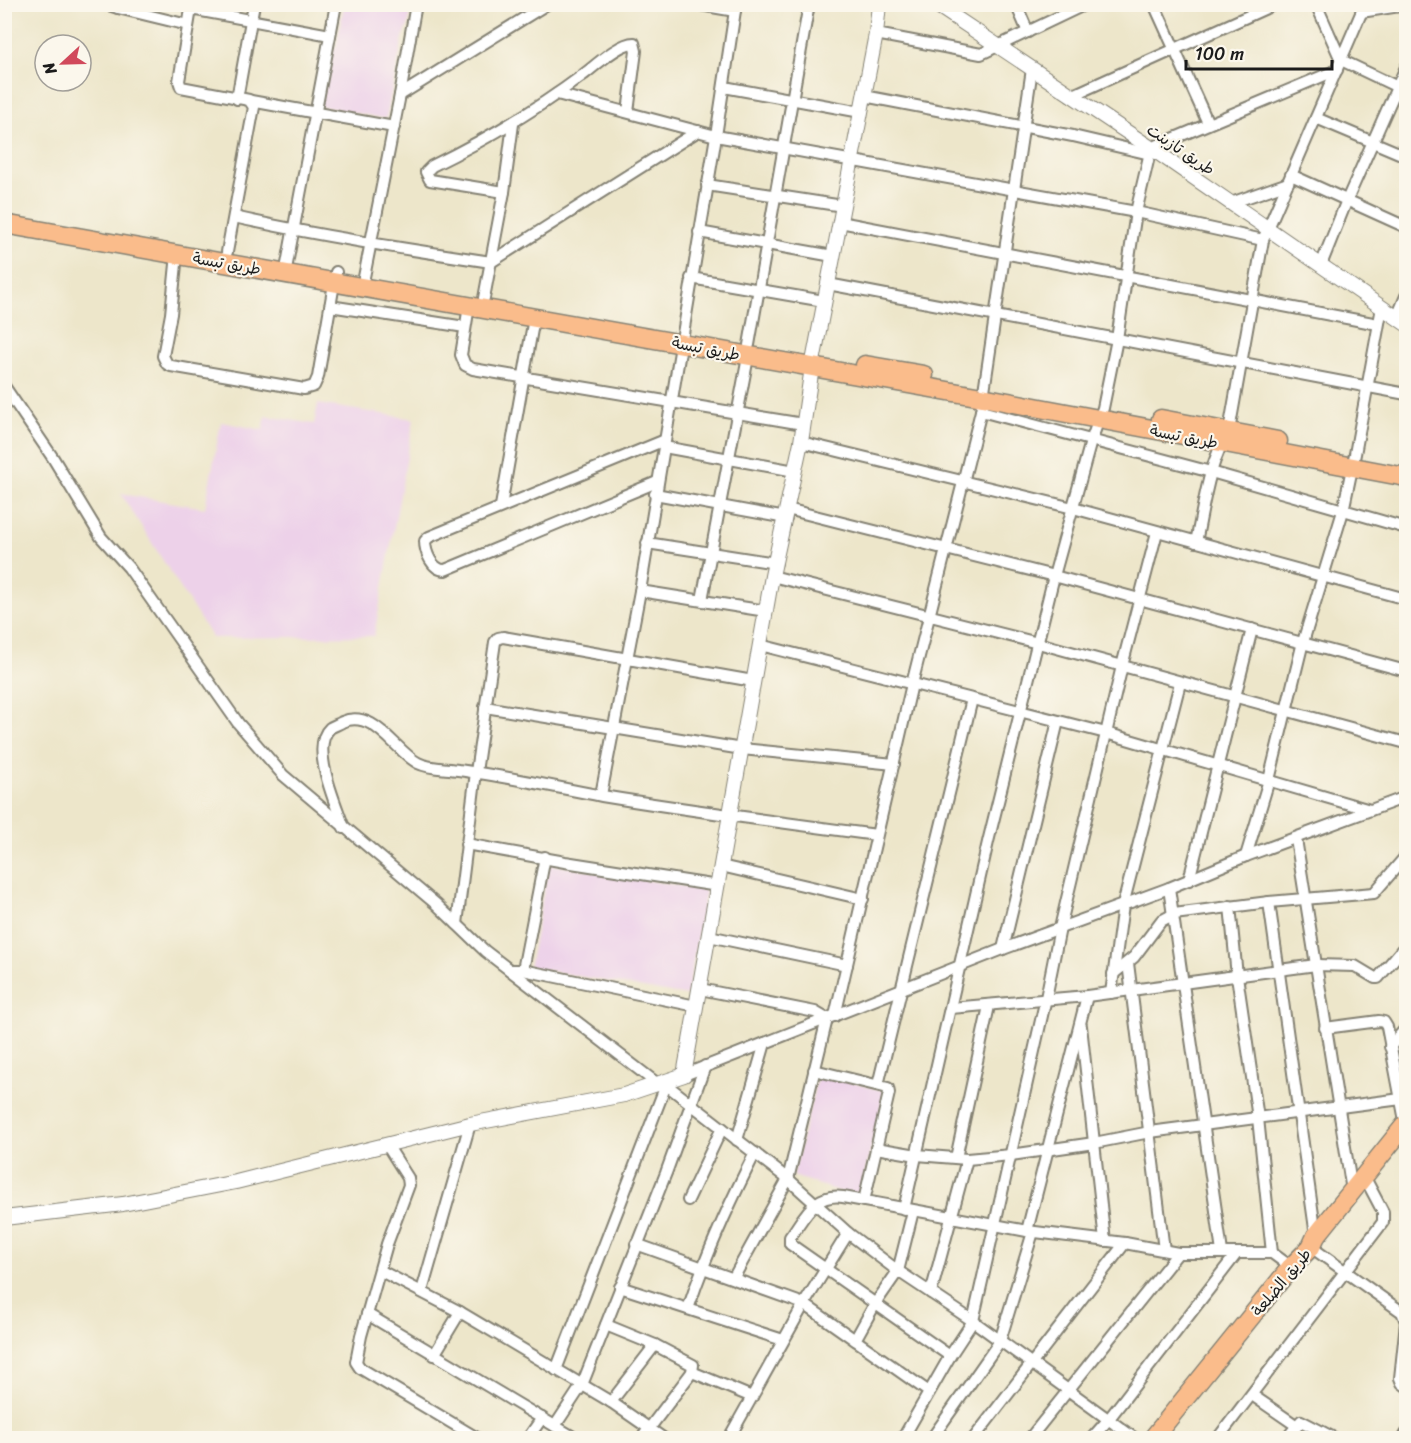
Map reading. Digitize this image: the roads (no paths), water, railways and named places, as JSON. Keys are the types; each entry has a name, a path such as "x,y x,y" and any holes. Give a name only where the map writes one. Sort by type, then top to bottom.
{"main road":[{"name":"طريق تبسة","path":"4,212 45,225 177,254 335,278 681,337 982,398 1101,414 1354,460 1407,465"},
{"name":"طريق تبسة","path":"4,224 45,225 227,252 287,264 335,278 364,277 477,302 534,318 681,337"},
{"name":"طريق تبسة","path":"1354,460 1407,477"},
{"name":"طريق الضلعة","path":"1154,1438 1406,1125"}],"street":[{"path":"106,4 188,26"},
{"path":"237,99 254,4"},
{"path":"287,264 336,4"},
{"path":"364,277 416,4"},
{"path":"400,95 547,4"},
{"path":"601,795 640,591 736,8 695,4"},
{"path":"702,600 721,506 809,4"},
{"path":"684,1075 753,681 801,442 824,301 876,34 879,4"},
{"name":"طريق تازبنت","path":"935,4 1150,151 1231,203 1266,234 1321,265 1402,320"},
{"path":"1016,4 1028,32"},
{"path":"876,34 981,54 1086,4"},
{"path":"1154,4 1208,123"},
{"path":"1071,96 1275,4"},
{"path":"1316,4 1339,65"},
{"path":"1196,542 1211,472 1225,437 1266,234 1363,8 1407,5"},
{"path":"330,35 189,7 179,81 181,87 237,99 394,127"},
{"path":"504,192 430,180 426,172 432,166 513,124 613,52 634,43 636,51 628,112"},
{"path":"864,96 1150,151 1339,65 1402,89"},
{"path":"1321,265 1347,200 1402,89 1407,67"},
{"path":"734,1277 788,1179 814,1070 847,965 876,835 982,398 1032,69"},
{"path":"724,87 861,112"},
{"path":"557,94 716,136 1013,191 1266,234"},
{"path":"227,252 254,112 251,101"},
{"path":"1316,118 1406,154"},
{"path":"513,124 504,192 491,262 477,302 465,327 461,355 465,365 473,369 523,378 803,424"},
{"path":"234,217 371,244 491,262 698,131"},
{"path":"855,1340 875,1304 898,1271 917,1155 959,967 1054,576 1091,441 1101,414 1117,339 1136,212 1150,151"},
{"path":"1231,203 1290,179 1347,200 1407,227"},
{"path":"707,185 843,206"},
{"path":"840,222 1378,324"},
{"path":"699,231 833,256"},
{"path":"177,254 171,314 163,356 167,364 301,389 311,388 318,377 335,278"},
{"path":"691,278 824,301"},
{"path":"828,284 1407,394"},
{"path":"1402,320 1407,296"},
{"path":"330,306 465,327"},
{"path":"1246,856 1269,780 1303,642 1343,511 1382,307"},
{"path":"501,506 534,318"},
{"path":"4,386 53,458 101,537 129,568 238,723 283,776 436,904 485,951 663,1084 692,1103 788,1179 848,1233 898,1271 973,1321 1134,1438"},
{"path":"982,398 1091,441 1211,472 1407,528"},
{"path":"801,442 1073,508 1407,598"},
{"path":"657,482 445,570 434,567 425,548 425,541 429,537 501,506 664,443 795,471"},
{"path":"655,494 721,506 787,514 945,548 1407,671"},
{"path":"903,1438 973,1321 1060,928 1122,666 1157,532"},
{"path":"647,543 711,553 929,615 1407,743"},
{"path":"640,591 766,611"},
{"path":"1189,880 1216,765 1252,629"},
{"path":"457,924 485,707 495,642 498,638 503,636 753,681"},
{"path":"760,645 1106,733 1370,810"},
{"path":"1111,993 1123,906 1180,683"},
{"path":"878,1085 972,699"},
{"path":"485,707 742,749 894,764"},
{"path":"344,828 322,758 325,736 330,729 346,721 365,721 419,763 730,816 876,835"},
{"path":"1003,949 1059,721"},
{"path":"4,1218 123,1204 236,1182 470,1124 624,1095 663,1084 1003,949 1123,906 1246,856 1407,797"},
{"path":"1296,839 1352,1192"},
{"path":"466,843 565,862 718,886"},
{"path":"1113,974 1128,963 1161,921 1174,914 1306,898 1374,893 1407,856"},
{"path":"523,970 545,857"},
{"path":"721,866 863,899"},
{"path":"1169,888 1222,1252"},
{"path":"1269,902 1313,1242 1343,1271 1405,1316 1400,1378 1407,1386"},
{"path":"1230,906 1237,976 1258,1118 1272,1253"},
{"path":"709,936 847,965"},
{"path":"951,1008 1087,996 1316,965 1355,966 1378,978 1407,945"},
{"path":"1128,963 1164,1250"},
{"path":"510,970 523,970 696,1006"},
{"path":"700,989 815,1012 831,1018"},
{"path":"932,1438 1000,1341 1030,1231 1046,1150 1087,996"},
{"path":"931,1293 952,1218 989,1006"},
{"path":"1080,1020 1105,1240"},
{"path":"1325,1028 1384,1022 1387,1027 1406,1125"},
{"path":"1390,1047 1407,1028"},
{"path":"737,1140 765,1043"},
{"path":"555,1426 582,1385 705,1066"},
{"path":"814,1070 888,1088 889,1093 864,1201"},
{"path":"556,1370 663,1084"},
{"path":"876,1148 917,1155 962,1158 1011,1155 1150,1132 1401,1099"},
{"path":"422,1291 470,1124"},
{"path":"688,1200 722,1128"},
{"path":"387,1145 408,1178 409,1185 387,1244 367,1314 356,1359 357,1364 477,1438"},
{"path":"688,1309 702,1266 755,1153"},
{"path":"1218,1438 1343,1271 1383,1222 1383,1212 1364,1176"},
{"path":"950,1356 794,1248 790,1237 815,1202 835,1196 995,1226 1105,1240 1178,1253 1272,1253 1291,1268"},
{"path":"733,1437 783,1340 848,1233"},
{"path":"974,1438 1125,1243"},
{"path":"636,1244 734,1277 804,1304 929,1392"},
{"path":"1030,1438 1178,1253"},
{"path":"1092,1438 1237,1253"},
{"path":"381,1271 459,1312 611,1402 663,1438"},
{"path":"620,1287 783,1340"},
{"path":"434,1355 459,1312"},
{"path":"367,1314 575,1438"},
{"path":"606,1325 655,1345 691,1363 694,1368 642,1438"},
{"path":"611,1402 655,1345"},
{"path":"692,1372 752,1397"},
{"path":"1252,1395 1297,1426"},
{"path":"528,1438 542,1418"},
{"path":"1287,1438 1302,1421 1334,1438"},
{"path":"1404,1438 1407,1434"}]}
